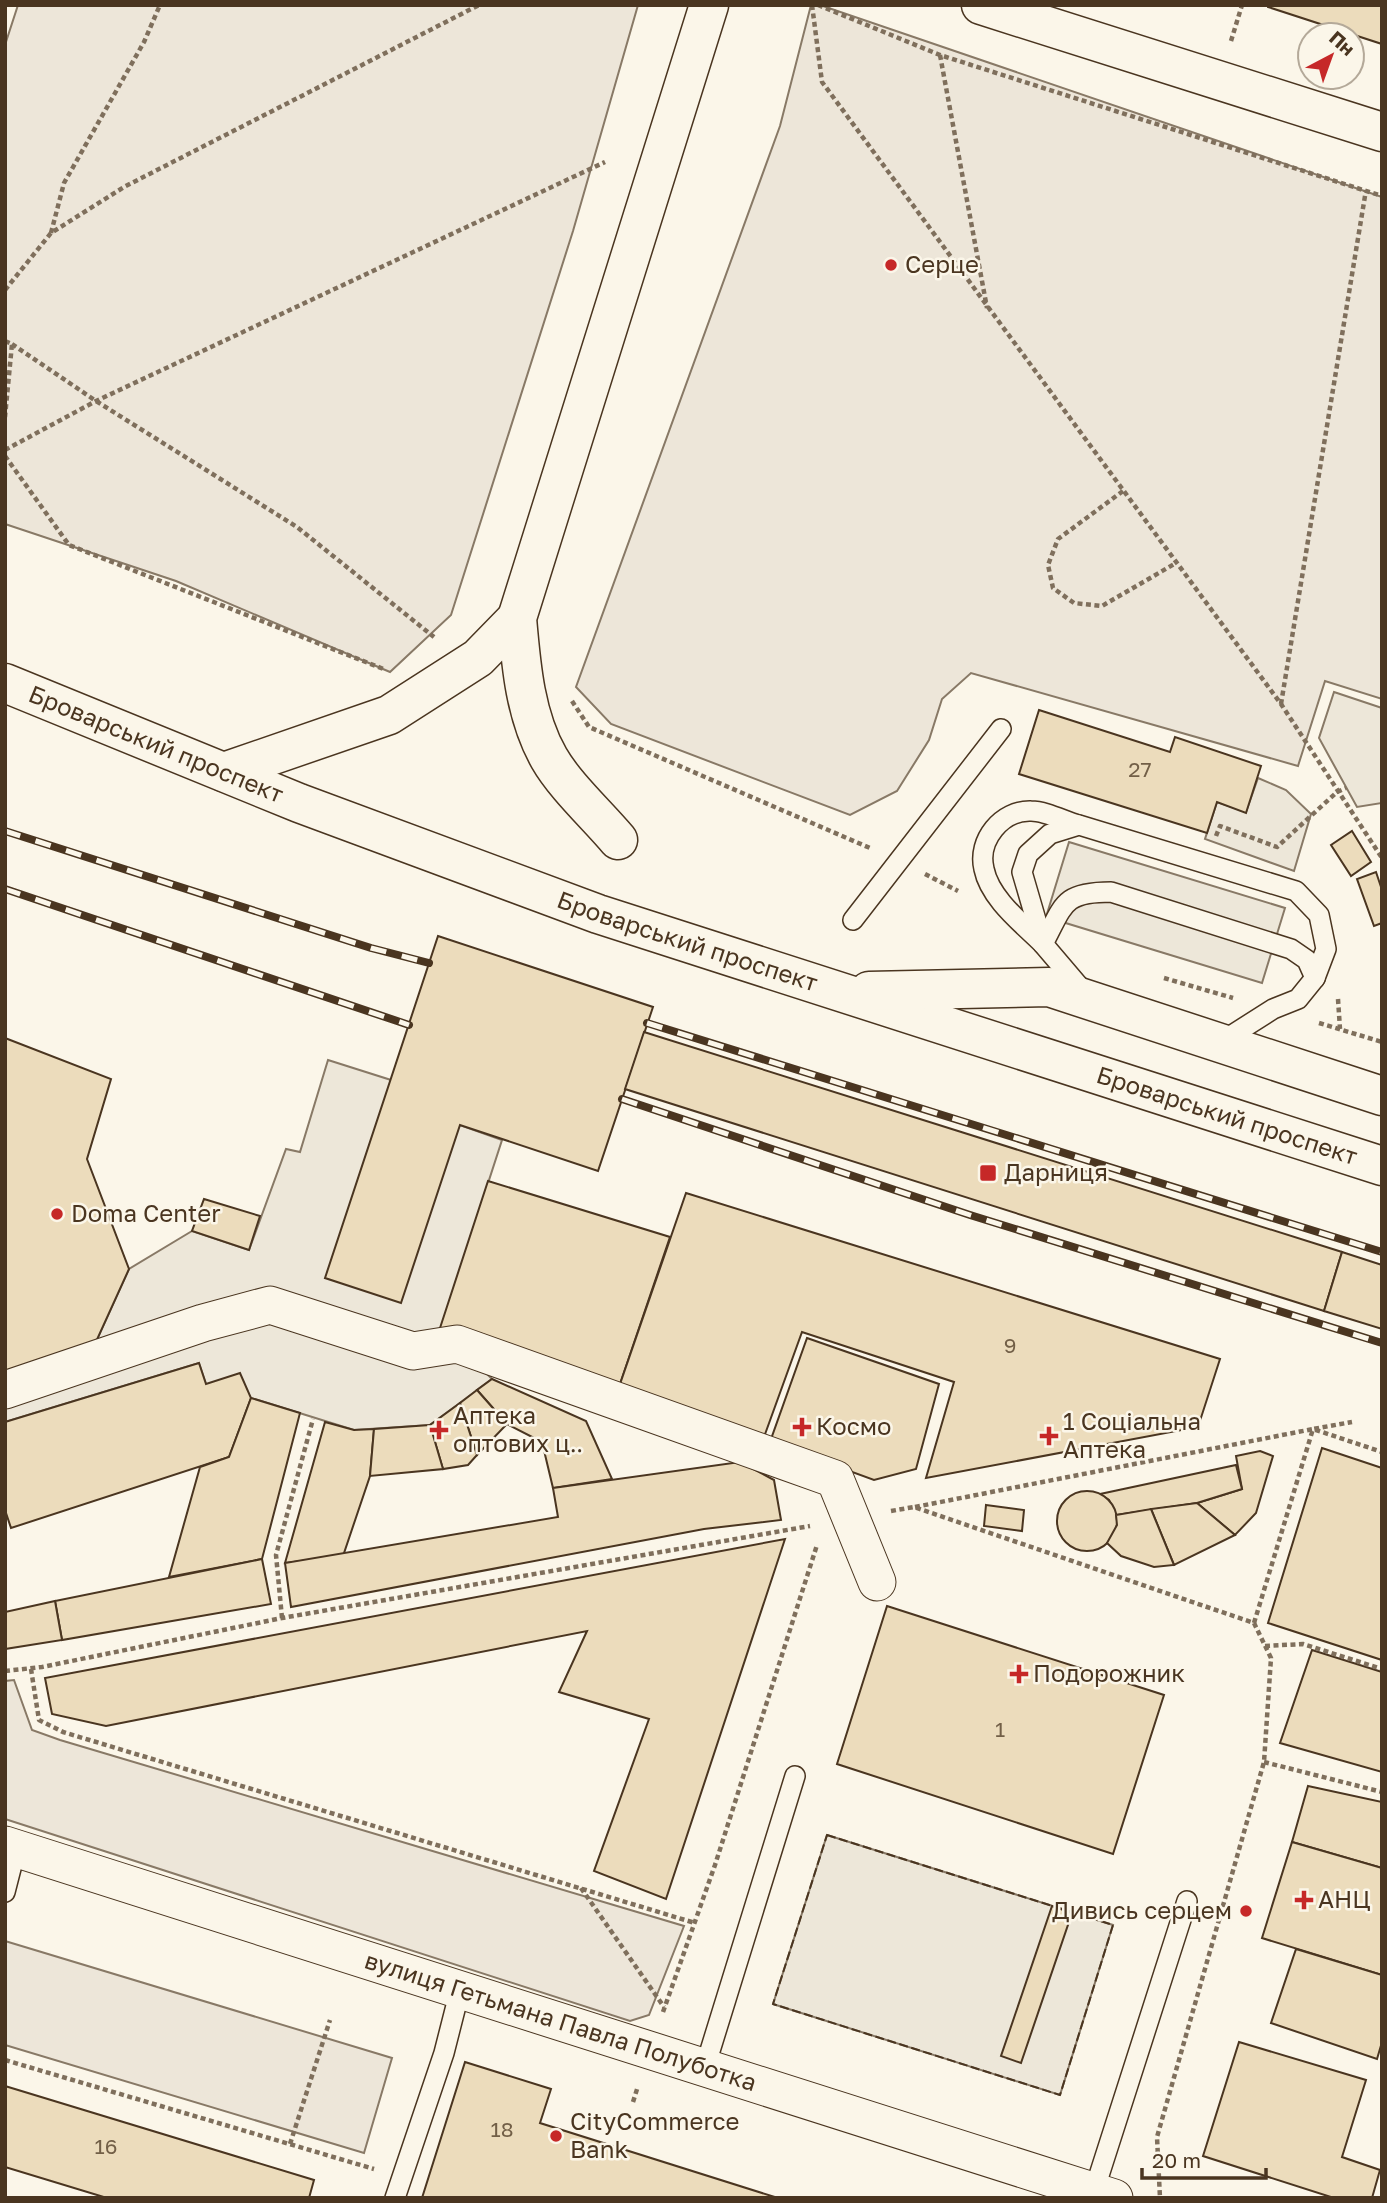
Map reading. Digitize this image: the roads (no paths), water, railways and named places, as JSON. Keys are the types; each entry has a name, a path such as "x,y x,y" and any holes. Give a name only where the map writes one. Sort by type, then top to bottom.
{"main road":[{"path":"618,840 550,760 534,725 522,672 517,618 709,5"},
{"path":"981,5 1382,132"},
{"path":"224,772 389,715 478,659 517,618"},
{"name":"Броварський проспект","path":"5,683 224,772 598,914 1382,1166"},
{"path":"839,992 1049,987 1382,1096"}],"street":[{"path":"5,1391 203,1323 270,1305 412,1350 457,1344 803,1465 835,1479 837,1521 877,1582"},
{"name":"вулиця Гетьмана Павла Полуботка","path":"11,1847 1104,2195"}],"lane":[{"path":"853,920 1001,729"},
{"path":"1093,1002 999,898 983,869 986,840 1004,817 1031,811 1206,863 1296,891 1319,915 1326,949 1315,978 1298,999 1273,1009 1217,1044"},
{"path":"1043,944 1023,872 1028,854 1050,834 1079,825"},
{"path":"1043,944 1064,905 1083,892 1111,892 1291,949 1307,960 1315,978"},
{"path":"705,2067 795,1776"},
{"path":"5,1892 11,1847"},
{"path":"1104,2195 1187,1901"},
{"path":"395,2198 444,2053 460,1990"}],"railway":[{"path":"5,831 371,948 429,963"},
{"path":"5,889 409,1025"},
{"path":"647,1023 1382,1252"},
{"path":"622,1099 970,1215 1382,1343"}],"place":[{"name":"Серце","path":"891,265"},
{"name":"Дарниця","path":"988,1173"},
{"name":"Doma Center","path":"57,1214"},
{"name":"Космо","path":"802,1427"},
{"name":"Аптека оптових ц‥","path":"439,1430"},
{"name":"1 Соціальна Аптека","path":"1049,1436"},
{"name":"Подорожник","path":"1019,1674"},
{"name":"АНЦ","path":"1304,1900"},
{"name":"Дивись серцем","path":"1246,1911"},
{"name":"CityCommerce Bank","path":"556,2136"}]}
